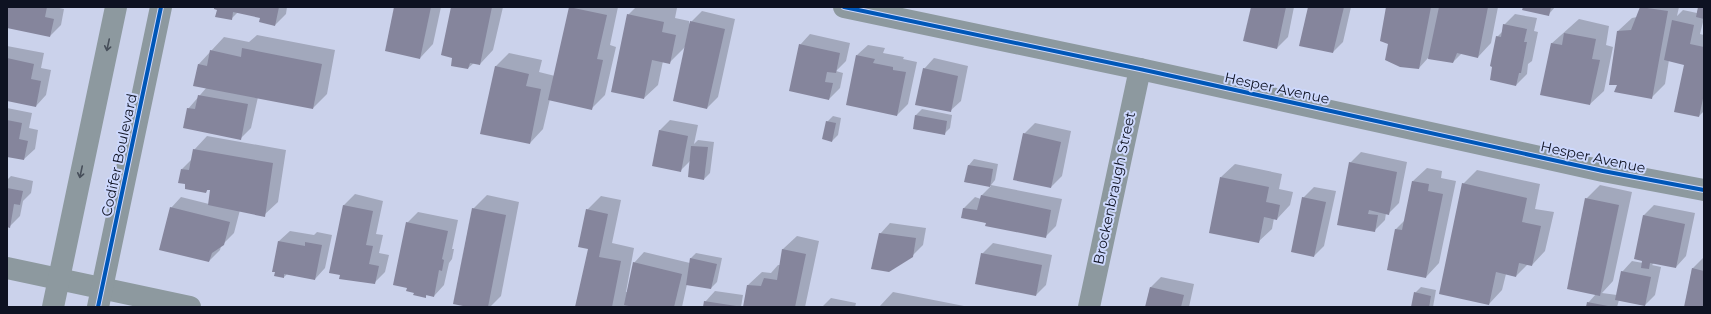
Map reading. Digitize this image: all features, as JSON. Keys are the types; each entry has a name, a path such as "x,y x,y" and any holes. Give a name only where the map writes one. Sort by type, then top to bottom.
{"street":[{"path":"52,307 116,7"},
{"name":"Codifer Boulevard","path":"100,298 161,7"},
{"name":"Hesper Avenue","path":"844,7 1140,68 1603,171 1704,190"},
{"name":"Brockenbraugh Street","path":"1089,307 1140,68"},
{"path":"7,268 58,279 100,298 190,307"}],"building":[{"path":"7,7 47,7 45,17 54,19 50,37 7,28"},
{"path":"214,7 279,7 275,26 259,22 260,18 233,12 232,20 215,17 217,10 214,9"},
{"path":"394,7 431,7 420,59 385,51"},
{"path":"451,7 492,7 480,65 470,63 468,69 451,66 452,58 441,55"},
{"path":"569,7 607,15 597,59 603,60 592,110 548,100"},
{"path":"1251,7 1286,7 1277,49 1243,41"},
{"path":"1308,7 1344,7 1333,53 1299,46"},
{"path":"1386,7 1431,7 1419,69 1400,67 1385,60 1388,44 1380,41"},
{"path":"1439,7 1488,7 1478,58 1457,53 1453,63 1428,59"},
{"path":"1523,7 1551,7 1549,16 1522,10"},
{"path":"1640,7 1668,11 1652,99 1614,92 1617,85 1609,85 1617,31 1631,30"},
{"path":"1698,7 1704,7 1704,19 1696,17"},
{"path":"627,14 664,22 662,32 676,35 670,64 652,60 644,99 611,92"},
{"path":"1672,20 1694,25 1690,44 1704,47 1704,94 1699,117 1674,112 1684,65 1664,60"},
{"path":"690,21 725,29 707,109 673,101"},
{"path":"1503,24 1527,29 1524,42 1527,42 1521,73 1519,73 1516,86 1490,80 1492,67 1490,66 1496,36 1501,37"},
{"path":"1564,33 1596,39 1592,59 1600,60 1590,105 1540,95 1551,43 1562,45"},
{"path":"799,44 840,53 836,73 827,72 825,82 833,83 829,100 789,91"},
{"path":"242,48 322,64 313,109 193,86 198,64 207,66 210,50 241,57"},
{"path":"856,55 875,59 873,63 893,67 893,70 906,72 897,116 846,105"},
{"path":"7,58 34,64 31,79 41,81 36,107 7,101"},
{"path":"495,66 529,74 526,86 541,89 530,144 480,134"},
{"path":"923,68 958,76 951,112 915,105"},
{"path":"198,95 248,104 241,140 183,128 187,108 195,109"},
{"path":"915,115 947,121 945,135 913,129"},
{"path":"7,120 22,123 19,139 28,141 24,160 7,157"},
{"path":"826,121 836,123 832,142 822,139"},
{"path":"659,130 688,136 681,172 652,166"},
{"path":"1023,133 1061,142 1051,188 1013,180"},
{"path":"691,146 708,147 704,180 688,177"},
{"path":"193,149 273,163 265,217 208,205 210,190 207,190 206,193 185,189 185,184 178,183 181,169 189,170"},
{"path":"1349,162 1397,172 1389,215 1369,210 1368,214 1378,215 1375,232 1337,225"},
{"path":"968,165 993,169 990,187 964,182"},
{"path":"1220,177 1269,187 1266,202 1280,205 1277,220 1264,217 1259,243 1209,233"},
{"path":"1412,181 1429,184 1428,191 1443,194 1426,278 1387,270 1395,229 1402,230"},
{"path":"1462,183 1527,198 1522,222 1541,226 1532,266 1519,263 1516,277 1496,272 1489,305 1439,294"},
{"path":"7,188 23,191 20,205 14,204 10,228 7,227"},
{"path":"981,195 1051,210 1046,238 985,226 986,223 961,218 963,208 977,210"},
{"path":"1302,197 1326,202 1314,257 1291,252"},
{"path":"1585,198 1619,205 1600,296 1567,289"},
{"path":"343,205 373,211 366,245 373,246 369,264 379,266 375,284 339,279 340,275 329,273"},
{"path":"170,207 230,222 224,245 212,253 209,262 159,250"},
{"path":"472,208 506,215 488,307 468,307 453,304"},
{"path":"586,209 608,214 599,257 621,261 612,307 575,307 588,249 578,247"},
{"path":"1643,215 1685,224 1676,268 1650,263 1649,269 1641,268 1642,261 1634,259"},
{"path":"406,222 448,231 442,259 444,260 442,271 439,270 434,297 426,295 426,298 413,295 414,293 406,291 407,288 393,285"},
{"path":"879,233 916,238 913,257 889,272 871,269"},
{"path":"278,241 305,246 305,242 322,245 315,280 284,274 284,278 274,276 275,272 272,272"},
{"path":"782,249 806,254 795,307 743,307 747,285 761,286 764,278 777,280"},
{"path":"981,253 1042,265 1036,296 975,284"},
{"path":"690,258 717,264 711,289 686,285"},
{"path":"633,262 682,274 674,307 633,307 624,305"},
{"path":"1692,268 1704,271 1704,307 1684,307"},
{"path":"1621,271 1651,277 1645,306 1615,300"},
{"path":"1150,287 1184,295 1181,307 1145,307"},
{"path":"1414,292 1431,296 1429,307 1411,307"},
{"path":"704,301 736,306 736,307 703,307"},
{"path":"1587,302 1608,306 1608,307 1586,307"}],"cycle path":[{"path":"98,307 161,7"},
{"path":"844,7 1140,69 1603,171 1704,190"}]}
